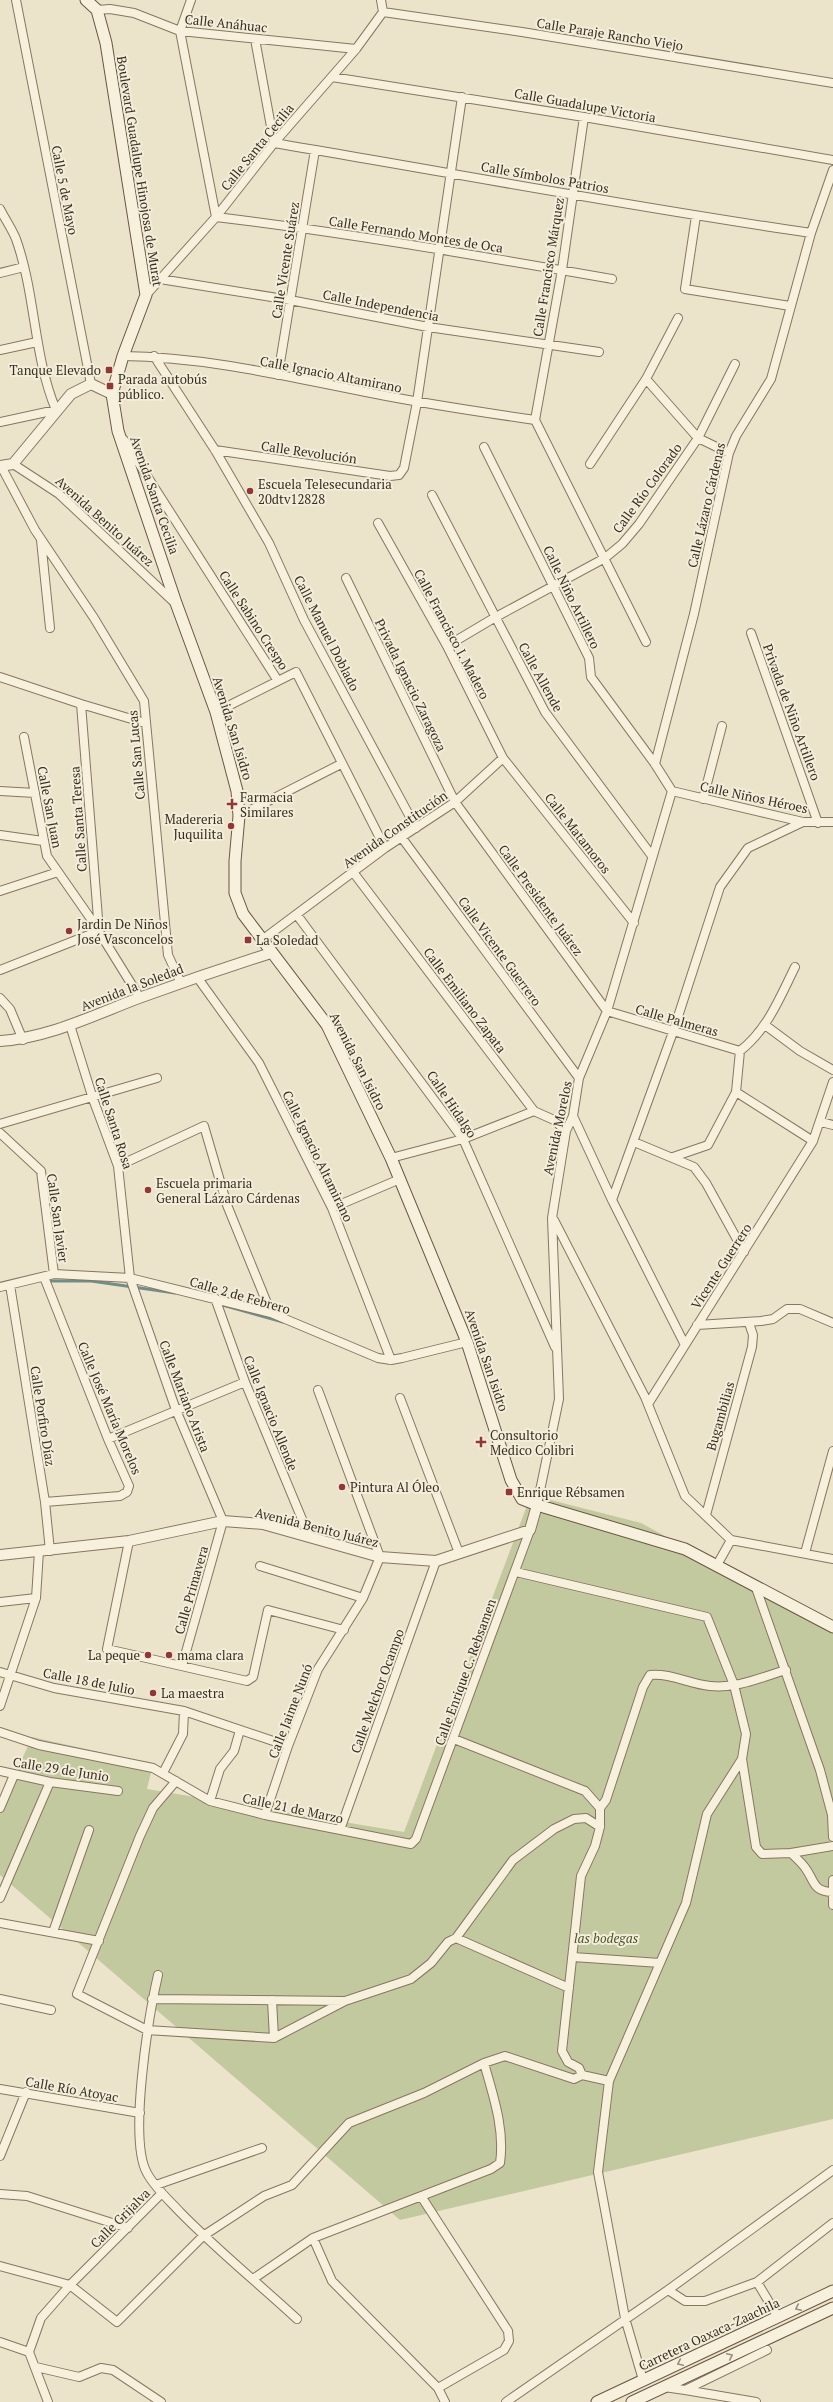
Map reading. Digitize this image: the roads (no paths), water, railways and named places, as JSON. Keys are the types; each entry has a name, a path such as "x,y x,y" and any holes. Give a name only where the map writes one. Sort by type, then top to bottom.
{"main road":[{"path":"86,0 97,10"},
{"name":"Boulevard Guadalupe Hinojosa de Murat","path":"97,10 106,43 146,295 122,356 112,394"},
{"name":"Avenida Santa Cecilia","path":"112,394 118,431 176,603"},
{"name":"Avenida San Isidro","path":"176,603 216,712 237,791 239,816 235,861 235,893 243,914 271,953 327,1025 391,1158 467,1342 511,1480 522,1499 537,1505 685,1549 755,1584 833,1627"},
{"name":"Carretera Oaxaca-Zaachila","path":"597,2402 833,2291"},
{"path":"632,2402 833,2308"}],"street":[{"name":"Calle 5 de Mayo","path":"16,0 90,384"},
{"path":"191,0 180,31 216,218"},
{"path":"381,0 383,12"},
{"name":"Calle Anáhuac","path":"97,10 110,9 134,13 180,31 356,48"},
{"name":"Calle Santa Cecilia","path":"146,295 216,218 274,143 332,77 383,12"},
{"name":"Calle Paraje Rancho Viejo","path":"383,12 530,33 833,84"},
{"path":"255,38 274,143"},
{"name":"Calle Guadalupe Victoria","path":"332,77 584,117 833,160"},
{"path":"417,402 438,248 462,97"},
{"name":"Calle Francisco Márquez","path":"535,420 547,344 562,270 584,117"},
{"name":"Calle Símbolos Patrios","path":"274,143 450,172 696,216 811,233"},
{"name":"Calle Vicente Suárez","path":"278,375 315,150"},
{"name":"Calle Lázaro Cárdenas","path":"655,764 694,614 729,453 736,436 771,379 811,233 833,170"},
{"path":"0,209 16,238 24,267 37,342 47,387 56,410"},
{"path":"696,216 685,289 790,306"},
{"name":"Calle Fernando Montes de Oca","path":"216,218 302,228 438,248 612,279"},
{"path":"0,272 24,267"},
{"name":"Calle Independencia","path":"160,279 290,300 428,327 599,352"},
{"path":"590,464 646,379 678,318"},
{"path":"0,350 37,342"},
{"name":"Calle Ignacio Altamirano","path":"122,356 154,356 278,375 417,402 535,420"},
{"name":"Calle Manuel Doblado","path":"154,356 215,450 269,543 304,620 416,828"},
{"name":"Calle Río Colorado","path":"447,646 494,618 606,558 639,524 698,438 735,364"},
{"path":"646,379 698,438 729,453"},
{"path":"1,466 12,464 70,394 90,384 112,394"},
{"name":"Calle Revolución","path":"215,450 390,476 400,475 404,468 417,402"},
{"path":"0,422 56,410"},
{"path":"535,420 606,558 646,642"},
{"name":"Calle Sabino Crespo","path":"118,431 278,681 296,672 341,764 385,848"},
{"name":"Calle Niño Artillero","path":"484,447 589,658 591,677 655,764 672,791"},
{"name":"Avenida Benito Juárez","path":"12,464 59,494 176,603"},
{"name":"Calle San Lucas","path":"1,466 19,503 41,539 94,618 144,701 168,955 181,983"},
{"name":"Calle Allende","path":"432,495 494,618 545,712 652,856"},
{"name":"Calle Francisco I. Madero","path":"378,523 447,646 503,758"},
{"path":"41,539 50,628"},
{"name":"Privada Ignacio Zaragoza","path":"346,578 455,802"},
{"name":"Privada de Niño Artillero","path":"751,633 818,823"},
{"path":"0,677 81,704 145,722"},
{"path":"216,712 278,681"},
{"name":"Calle Santa Teresa","path":"81,704 99,931"},
{"path":"703,799 722,726"},
{"name":"Calle San Juan","path":"24,737 46,856 99,931 140,998"},
{"name":"Avenida Constitución","path":"262,940 385,848 455,802 503,758"},
{"name":"Calle Matamoros","path":"503,758 634,923"},
{"path":"239,816 341,764"},
{"path":"0,790 35,793"},
{"name":"Avenida Morelos","path":"537,1505 559,1399 552,1218 566,1131 573,1116 579,1078 607,1011 672,791"},
{"name":"Calle Niños Héroes","path":"672,791 803,822 833,822"},
{"name":"Calle Presidente Juárez","path":"455,802 607,1011"},
{"path":"612,1200 673,1032 720,887 748,848 803,822"},
{"path":"0,835 43,840"},
{"name":"Calle Vicente Guerrero","path":"402,838 579,1078"},
{"path":"0,891 58,872"},
{"name":"Calle Emiliano Zapata","path":"353,872 534,1111 554,1120 566,1131"},
{"name":"Calle Hidalgo","path":"297,915 463,1139 557,1351"},
{"path":"0,970 99,931"},
{"name":"Avenida la Soledad","path":"0,1041 23,1040 70,1025 197,977 271,953"},
{"path":"673,1157 708,1145 736,1092 740,1050 752,1042 765,1025 795,966"},
{"name":"Calle Ignacio Altamirano","path":"197,977 259,1063 332,1208 391,1360"},
{"path":"0,998 10,1008 23,1040"},
{"name":"Calle Palmeras","path":"607,1011 673,1032 740,1050"},
{"name":"Calle Santa Rosa","path":"70,1025 93,1099 118,1166 130,1278"},
{"path":"765,1025 800,1051 833,1070"},
{"path":"0,1124 93,1099 157,1078"},
{"name":"Vicente Guerrero","path":"648,1404 813,1141 833,1082"},
{"path":"736,1092 813,1141"},
{"path":"391,1158 463,1139 534,1111"},
{"path":"573,1116 612,1200 684,1345"},
{"path":"820,1122 833,1125"},
{"path":"118,1166 204,1126 227,1205 271,1313"},
{"name":"Calle San Javier","path":"0,1133 41,1171 54,1274"},
{"path":"634,1142 673,1157 694,1168 706,1183 744,1252"},
{"path":"332,1208 400,1179"},
{"path":"552,1218 582,1271 648,1404 685,1496 732,1540 833,1559"},
{"name":"Calle 2 de Febrero","path":"0,1287 54,1274 130,1278 271,1313 378,1358 391,1360 467,1342"},
{"name":"Calle José María Morelos","path":"44,1277 108,1439 129,1486 128,1492 120,1496 45,1502"},
{"name":"Calle Mariano Arista","path":"130,1278 176,1410 223,1521"},
{"name":"Calle Porfiro Díaz","path":"10,1285 45,1502 50,1551"},
{"name":"Calle Ignacio Allende","path":"215,1298 245,1382 309,1536"},
{"path":"697,1325 748,1323 773,1319 787,1309 800,1309 833,1323"},
{"name":"Bugambilias","path":"706,1515 752,1347 753,1335 748,1323"},
{"path":"108,1439 245,1382"},
{"path":"318,1390 380,1557"},
{"path":"400,1398 459,1553"},
{"path":"805,1554 833,1451"},
{"name":"Calle Enrique C. Rebsamen","path":"411,1844 416,1839 454,1739 516,1572 537,1505"},
{"name":"Avenida Benito Juárez","path":"0,1555 50,1551 129,1541 223,1521 263,1524 380,1557 436,1561 530,1530"},
{"name":"Calle Primavera","path":"182,1666 223,1521"},
{"path":"717,1565 732,1540"},
{"path":"129,1541 107,1649 251,1680 253,1677 268,1610 344,1630"},
{"path":"0,1706 36,1598 39,1551"},
{"name":"Calle Jaime Nunó","path":"265,1815 288,1746 318,1669 363,1598 380,1557"},
{"name":"Calle Melchor Ocampo","path":"340,1830 436,1561"},
{"path":"260,1566 363,1598"},
{"path":"516,1572 707,1617 734,1685 746,1734 742,1759 756,1847 762,1854 791,1853 833,1846"},
{"path":"755,1584 820,1770 832,1815 833,1837"},
{"path":"0,1602 36,1598"},
{"path":"582,2075 579,2068 568,2062 562,2051 581,1876 595,1846 600,1827 600,1808 606,1800 643,1687 650,1675 663,1674 711,1686 734,1685 786,1670"},
{"name":"Calle 18 de Julio","path":"0,1672 54,1688 184,1711 288,1746"},
{"path":"163,1774 183,1734 184,1711"},
{"path":"210,1801 217,1775 234,1751 240,1730"},
{"name":"Calle 21 de Marzo","path":"0,1732 39,1745 154,1768 210,1801 265,1815 411,1844"},
{"path":"454,1739 585,1791 600,1808"},
{"path":"643,2380 625,2318 598,2172 609,2081 686,1903 707,1814 742,1759"},
{"name":"Calle 29 de Junio","path":"0,1771 50,1782 118,1791"},
{"path":"0,1808 14,1775"},
{"path":"0,1898 50,1782"},
{"path":"176,1782 153,1808 77,1994 147,2030 274,2038 345,2001 411,1979 431,1962 448,1942 456,1938 513,1860 554,1829 574,1819 586,1818 600,1827"},
{"path":"52,1932 89,1830"},
{"path":"791,1853 805,1868 816,1887 823,1892 832,1892"},
{"path":"833,1880 833,1905"},
{"path":"0,1923 99,1941"},
{"path":"456,1938 569,1988"},
{"path":"572,1957 660,1963"},
{"name":"Calle Grijalva","path":"29,2352 41,2318 70,2285 162,2193 146,2173 140,2153 140,2113 147,2030 158,1975"},
{"path":"0,1999 51,2010"},
{"path":"152,1999 345,2001"},
{"path":"272,2000 274,2038"},
{"path":"0,2266 70,2285 117,2322 203,2236 264,2196 292,2185 349,2123 424,2092 484,2063 505,2056 574,2079 582,2075 609,2081"},
{"path":"253,2279 313,2238 491,2169 500,2163 502,2153 500,2121 484,2063"},
{"name":"Calle Río Atoyac","path":"0,2089 26,2092 140,2113"},
{"path":"0,2156 26,2092"},
{"path":"156,2185 262,2148"},
{"path":"506,2402 625,2318 668,2290 833,2170"},
{"path":"162,2193 203,2236 297,2319"},
{"path":"0,2194 28,2196 128,2228"},
{"path":"421,2196 508,2331 509,2341 504,2350 438,2388"},
{"path":"668,2290 685,2301 705,2301 757,2282 833,2223"},
{"path":"313,2238 332,2281 438,2388 446,2402"},
{"path":"757,2282 778,2317"},
{"path":"0,2342 29,2352 36,2367 48,2402"},
{"path":"685,2390 767,2350"},
{"path":"36,2367 79,2377 101,2368 113,2370 161,2402"},
{"path":"664,2387 756,2402"}],"waterway":[{"path":"47,1281 91,1281 175,1293"},
{"path":"219,1304 283,1322"}],"place":[{"name":"Tanque Elevado","path":"109,370"},
{"name":"Parada autobús público.","path":"110,386"},
{"name":"Escuela Telesecundaria 20dtv12828","path":"250,491"},
{"name":"Farmacia Similares","path":"232,804"},
{"name":"Madereria Juquilita","path":"231,826"},
{"name":"Jardin De Niños José Vasconcelos","path":"69,931"},
{"name":"La Soledad","path":"248,940"},
{"name":"Escuela primaria General Lázaro Cárdenas","path":"148,1190"},
{"name":"Consultorio Medico Colibri","path":"481,1442"},
{"name":"Pintura Al Óleo","path":"342,1487"},
{"name":"Enrique Rébsamen","path":"509,1492"},
{"name":"La peque","path":"148,1655"},
{"name":"mama clara","path":"169,1655"},
{"name":"La maestra","path":"153,1693"}],"park label":[{"name":"las bodegas","path":"606,1938"}]}
